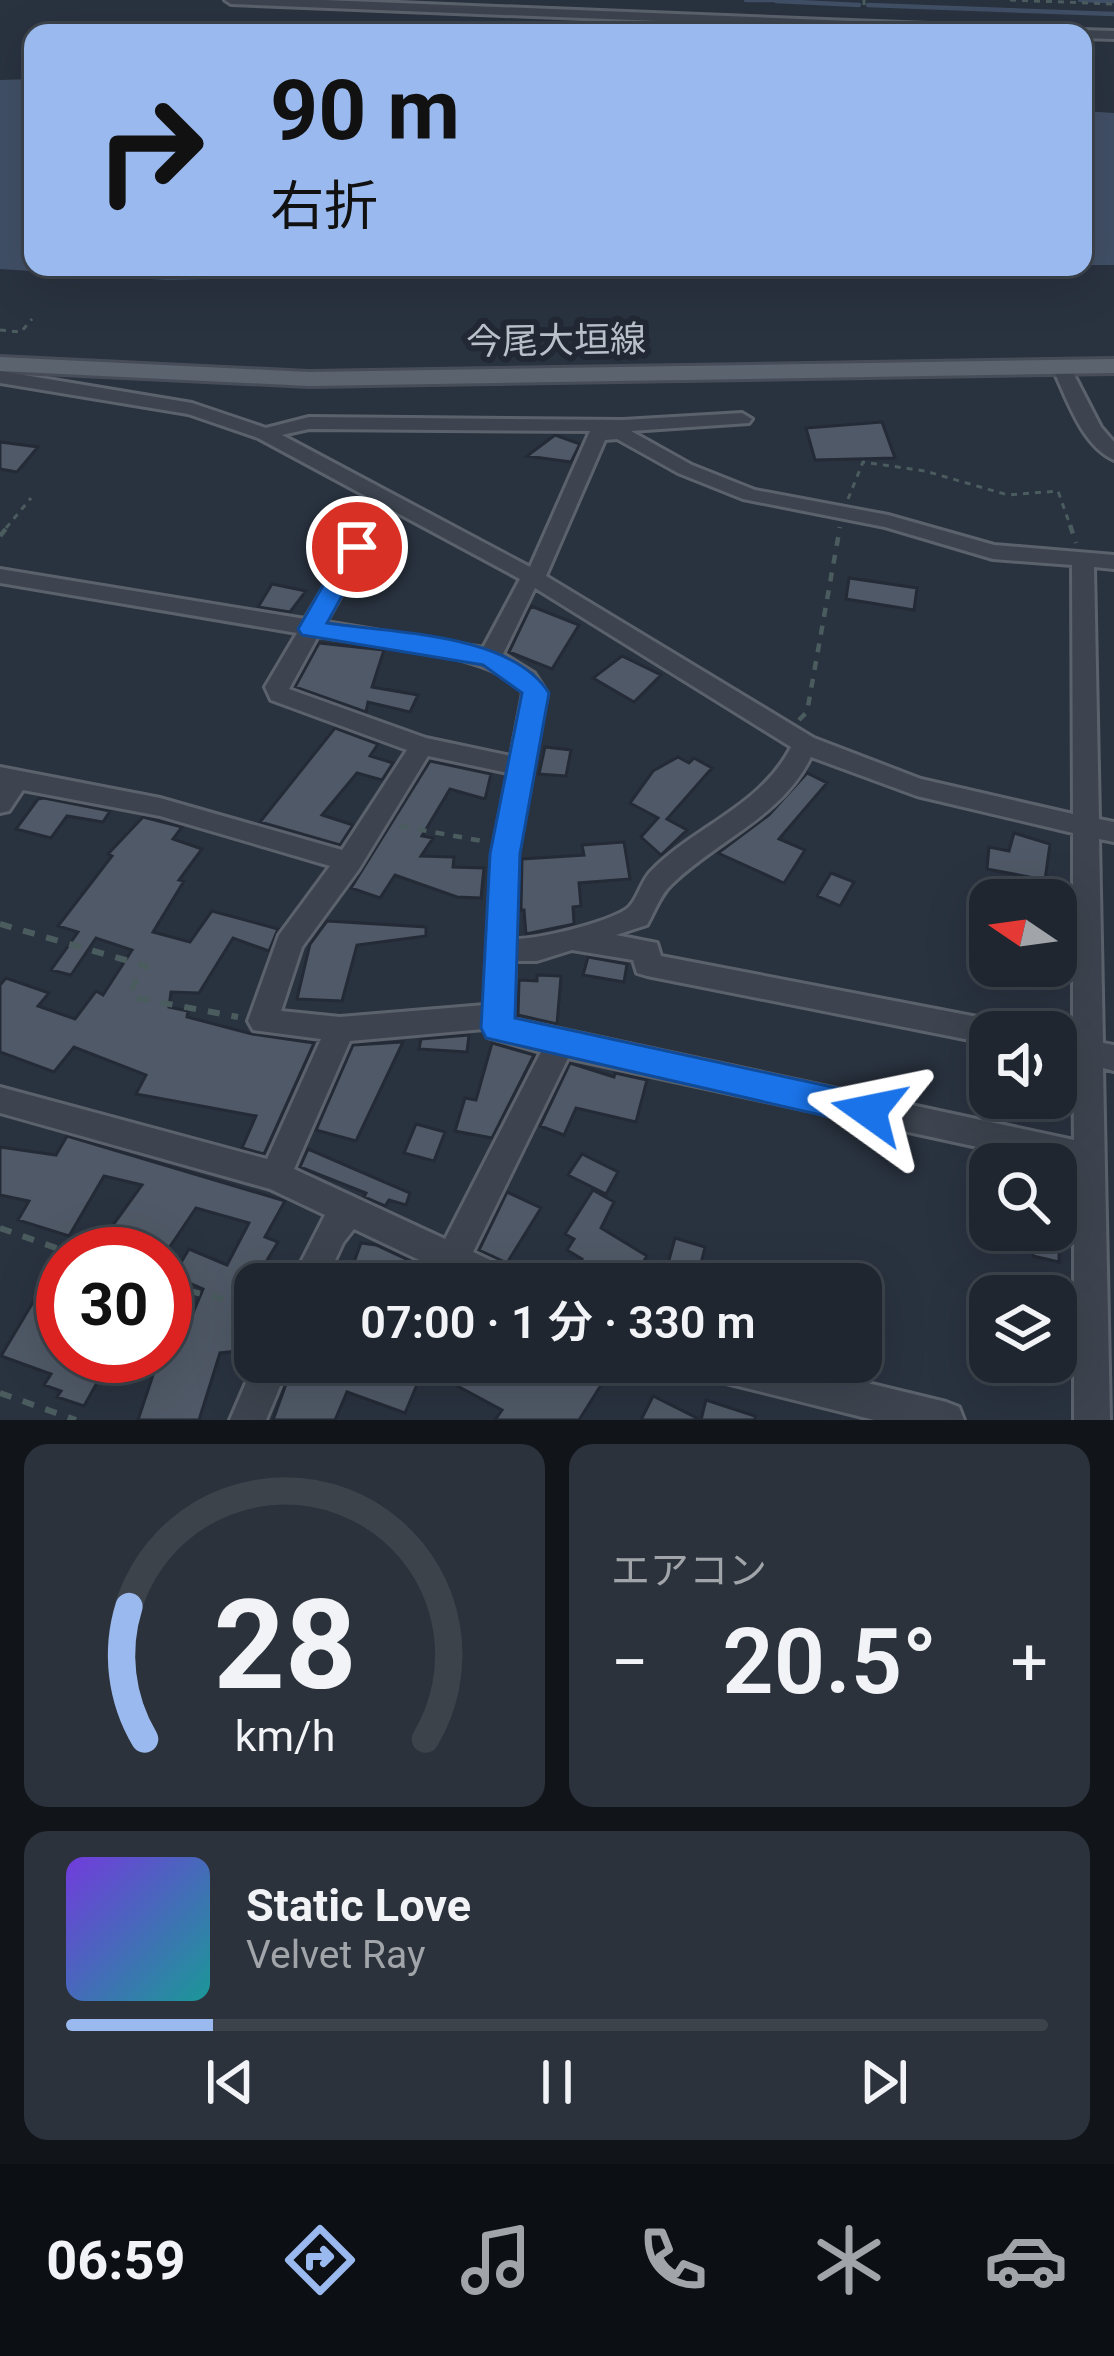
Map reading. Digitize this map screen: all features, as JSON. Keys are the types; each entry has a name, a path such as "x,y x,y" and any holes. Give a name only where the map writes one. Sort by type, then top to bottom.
{"main road":[{"name":"今尾大垣線","path":"0,364 309,380 1114,366"}],"street":[{"path":"231,0 829,24"},
{"path":"1061,367 1092,429 1114,454"},
{"path":"0,377 192,409 265,434 531,576 805,744 876,777 1100,829"},
{"path":"265,434 309,423 623,426 742,419"},
{"path":"490,657 531,576 542,568 597,435 620,433 685,469 751,495 888,521 992,552 1114,562"},
{"path":"386,499 277,688 279,694 422,746 521,767"},
{"path":"1083,561 1100,829 1102,1054 1090,1158 1092,1420"},
{"path":"0,576 490,657 526,679 536,693 505,854 498,1028 1090,1158"},
{"path":"502,950 537,950 638,917 656,881 751,812 800,757 805,744"},
{"path":"422,746 350,862 289,943 263,1021 340,1029 497,1016"},
{"path":"0,804 9,778 160,806 350,862"},
{"path":"576,940 646,952 646,965 969,1027"},
{"path":"275,1176 340,1029"},
{"path":"453,1257 560,1045"},
{"path":"0,1100 275,1176 465,1263"},
{"path":"317,1263 331,1232 348,1210"},
{"path":"248,1420 264,1383"},
{"path":"795,1383 946,1420"}],"path":[{"path":"1010,0 1114,4"},
{"path":"0,330 21,332 32,319"},
{"path":"0,536 31,498"},
{"path":"376,823 472,836 505,854"},
{"path":"0,924 146,966 133,986 132,997 263,1021"},
{"path":"0,1228 36,1241"},
{"path":"192,1292 234,1302"},
{"path":"0,1393 76,1420"}],"water":[{"path":"24,79 24,271 0,269 0,80"},
{"path":"1092,112 1114,113 1114,265 1092,265"},
{"path":"106,276 322,276 167,280"}],"building":[{"path":"882,422 895,458 815,460 806,428"},
{"path":"555,435 580,444 571,462 527,456"},
{"path":"0,442 38,447 17,472 0,469"},
{"path":"849,578 917,588 914,610 846,599"},
{"path":"272,584 306,591 290,612 258,607"},
{"path":"531,606 579,625 552,669 509,652"},
{"path":"319,643 384,650 372,687 418,695 410,712 368,702 366,712 295,687"},
{"path":"622,656 661,675 634,702 593,678"},
{"path":"335,728 378,744 370,756 393,763 382,780 357,773 322,815 353,825 340,845 260,822"},
{"path":"545,747 571,750 566,776 539,774"},
{"path":"678,757 689,763 694,758 712,768 667,819 687,830 661,855 641,837 658,818 630,803 653,771"},
{"path":"430,761 491,774 485,799 450,789 422,836 433,838 421,856 454,857 453,867 484,868 481,898 457,897 395,875 380,898 351,888"},
{"path":"807,773 827,783 779,839 805,850 784,883 718,853 769,815"},
{"path":"38,799 110,811 103,822 67,816 51,838 16,829"},
{"path":"143,817 182,827 173,839 202,849 179,880 184,881 153,932 190,942 212,911 278,929 269,951 233,938 199,993 171,992 169,1007 188,1011 187,1017 252,1034 314,1043 264,1154 242,1148 256,1116 136,1094 146,1075 74,1047 54,1072 0,1052 0,985 6,978 49,993 38,1006 75,1019 96,991 103,995 132,950 96,938 71,975 51,970 78,932 58,926 112,856 108,854"},
{"path":"1014,833 1050,844 1045,879 987,869 989,847 1009,851"},
{"path":"624,842 630,879 579,883 581,906 573,907 574,924 526,934 521,910 522,859 584,855 582,845"},
{"path":"831,873 854,882 840,906 817,896"},
{"path":"327,921 426,927 426,936 357,945 342,1001 297,999 310,944"},
{"path":"588,957 627,964 624,982 583,975"},
{"path":"537,975 561,976 557,1024 518,1015 519,980 537,981"},
{"path":"469,1035 467,1052 419,1049 421,1039"},
{"path":"403,1042 356,1141 316,1130 353,1045"},
{"path":"492,1043 534,1055 492,1138 455,1131 465,1098 476,1100"},
{"path":"570,1063 614,1077 615,1073 647,1080 636,1122 576,1108 564,1135 540,1126"},
{"path":"416,1124 445,1132 434,1161 404,1153"},
{"path":"67,1136 285,1201 265,1237 278,1242 265,1263 234,1263 234,1351 220,1353 199,1420 138,1420 150,1383 192,1383 192,1315 203,1289 192,1284 192,1250 227,1265 249,1223 196,1208 183,1227 112,1227 142,1185 104,1176 74,1227 40,1227 18,1220 29,1201 0,1195 0,1147 56,1155"},
{"path":"308,1149 410,1193 406,1205 389,1200 385,1206 364,1197 366,1193 300,1167"},
{"path":"582,1154 618,1172 606,1194 568,1175"},
{"path":"593,1190 614,1202 601,1228 647,1256 642,1263 579,1263 582,1259 567,1250 574,1239 565,1234"},
{"path":"507,1192 541,1208 507,1263 479,1250"},
{"path":"675,1238 705,1247 701,1263 668,1263"},
{"path":"361,1243 415,1263 354,1263"},
{"path":"1033,1251 1059,1251 1059,1262 1033,1256"},
{"path":"35,1299 36,1369 1,1356"},
{"path":"97,1383 84,1406 57,1397 61,1391 44,1385"},
{"path":"286,1383 418,1383 405,1413 347,1392 335,1420 273,1420"},
{"path":"452,1383 602,1383 579,1420 495,1420 502,1410"},
{"path":"653,1396 701,1420 641,1420"},
{"path":"706,1400 755,1416 755,1420 701,1420"}],"waterway":[{"path":"746,0 777,0"},
{"path":"1080,0 1114,1"},
{"path":"776,1 859,5"},
{"path":"868,5 1114,14"}],"route":[{"path":"357,547 311,629 490,657 526,679 536,693 505,854 498,1028 869,1111"}]}
